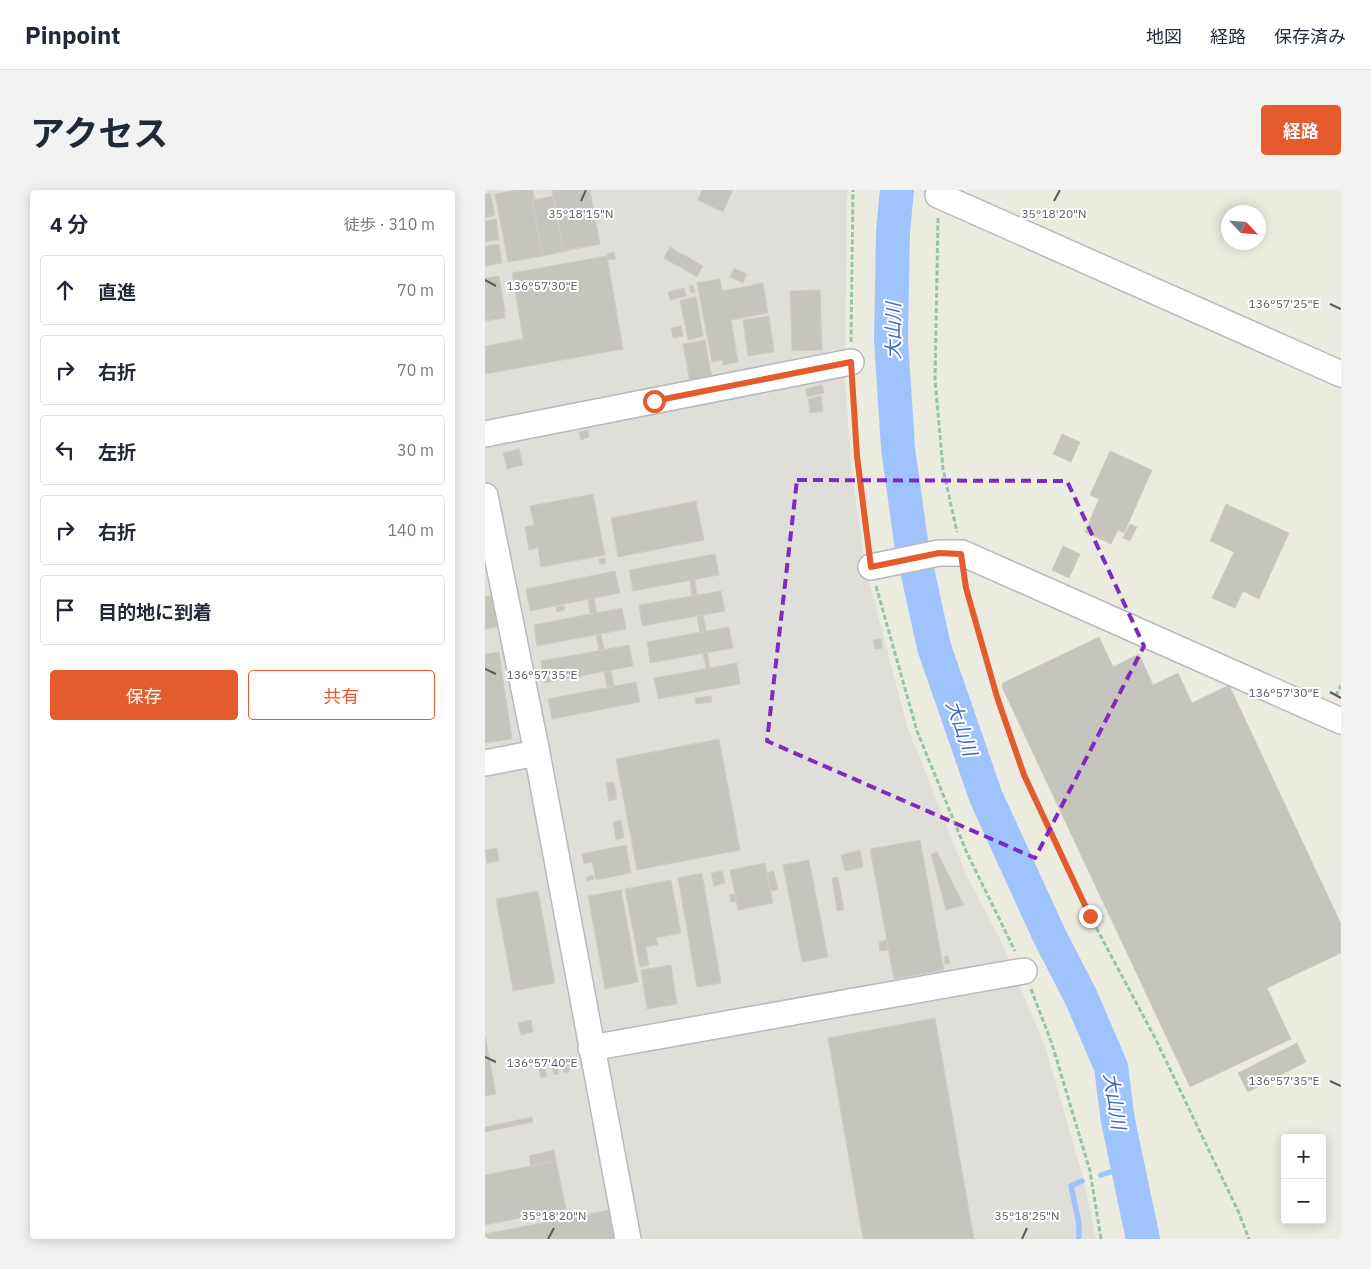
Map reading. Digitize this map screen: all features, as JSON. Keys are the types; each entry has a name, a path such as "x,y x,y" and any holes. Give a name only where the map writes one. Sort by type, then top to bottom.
{"street":[{"path":"938,196 1341,374"},
{"path":"485,434 851,362"},
{"path":"485,496 537,752 627,1239"},
{"path":"871,567 951,553 1341,721"},
{"path":"485,763 537,752"},
{"path":"591,1048 1024,971"}],"path":[{"path":"853,190 851,362 857,456 871,567 917,731 967,853 1024,971 1052,1044 1090,1171 1101,1239"},
{"path":"938,196 935,380 951,553 966,588 997,697 1024,775 1090,916 1155,1038 1239,1213 1249,1239"}],"highlighted area":[{"path":"797,480 1067,481 1144,646 1035,858 767,741"}],"shaded area":[{"path":"485,190 847,190 845,377 851,465 865,566 907,726 967,877 999,937 1045,1046 1084,1181 1096,1239 485,1239"}],"building":[{"path":"515,190 533,190 534,199 532,200 543,256 508,262 495,194"},
{"path":"552,190 590,190 600,244 563,250"},
{"path":"702,190 733,190 723,212 698,200"},
{"path":"490,193 495,215 485,218 485,194"},
{"path":"553,196 563,250 585,247 543,256 532,200"},
{"path":"496,219 499,240 485,242 485,221"},
{"path":"499,244 502,263 485,266 485,246"},
{"path":"670,247 703,266 697,277 664,258"},
{"path":"614,252 616,259 608,260 607,254"},
{"path":"607,256 623,349 485,374 485,346 523,339 512,273"},
{"path":"734,268 747,274 743,283 730,277"},
{"path":"499,276 505,312 485,315 485,278"},
{"path":"720,279 722,291 763,283 768,313 731,320 738,362 723,365 722,360 712,362 697,283"},
{"path":"693,285 695,292 691,293 689,286"},
{"path":"684,288 686,296 670,300 668,292"},
{"path":"820,290 822,350 792,351 790,291"},
{"path":"696,297 703,336 688,340 680,300"},
{"path":"504,312 505,318 485,321 485,315"},
{"path":"769,316 774,352 748,356 743,320"},
{"path":"681,326 683,336 673,338 671,328"},
{"path":"705,340 712,378 690,383 683,344"},
{"path":"822,385 824,393 807,397 806,389"},
{"path":"821,396 823,411 810,413 808,399"},
{"path":"588,430 589,437 581,440 579,432"},
{"path":"1062,434 1080,442 1071,462 1053,454"},
{"path":"519,449 523,465 507,469 503,453"},
{"path":"1110,451 1152,470 1124,533 1118,530 1111,544 1085,532 1099,499 1090,495"},
{"path":"593,494 605,555 541,567 538,548 529,550 525,527 534,525 530,506"},
{"path":"696,501 704,540 618,557 611,518"},
{"path":"1226,504 1289,533 1259,599 1243,591 1235,608 1212,598 1234,552 1210,541"},
{"path":"1130,524 1137,527 1130,541 1123,538"},
{"path":"1063,546 1080,554 1069,578 1052,570"},
{"path":"715,554 719,575 633,591 629,570"},
{"path":"605,558 606,564 600,564 599,559"},
{"path":"615,571 620,593 530,611 526,589"},
{"path":"695,579 697,595 692,596 690,580"},
{"path":"721,591 725,611 642,626 639,605"},
{"path":"493,595 500,626 485,629 485,597"},
{"path":"594,598 597,613 590,615 588,599"},
{"path":"564,606 565,610 557,612 556,607"},
{"path":"622,608 626,629 537,646 534,625"},
{"path":"703,615 706,631 700,633 697,616"},
{"path":"729,627 733,648 650,663 647,642"},
{"path":"601,634 604,649 599,650 596,635"},
{"path":"1099,637 1113,667 1139,654 1153,685 1178,673 1192,703 1229,685 1341,924 1341,953 1267,988 1291,1039 1190,1087 1002,687 1003,683"},
{"path":"881,639 882,648 875,649 873,640"},
{"path":"629,645 633,666 545,683 541,661"},
{"path":"499,652 512,739 485,743 485,654"},
{"path":"707,652 710,668 706,669 703,653"},
{"path":"737,663 740,684 658,699 654,678"},
{"path":"611,671 614,686 607,688 604,672"},
{"path":"636,682 640,702 552,719 548,699"},
{"path":"711,696 712,702 696,704 695,698"},
{"path":"719,739 740,850 637,870 616,759"},
{"path":"614,782 617,799 609,801 606,783"},
{"path":"621,820 624,838 616,840 613,822"},
{"path":"920,840 944,970 894,979 870,849"},
{"path":"626,845 631,873 596,880 592,862 584,864 582,854"},
{"path":"497,848 499,861 487,863 485,850"},
{"path":"860,850 863,867 845,871 841,855"},
{"path":"937,852 964,905 946,910 931,854"},
{"path":"809,860 828,957 802,962 783,865"},
{"path":"765,863 773,903 738,910 730,870"},
{"path":"722,871 725,883 714,886 711,873"},
{"path":"774,871 778,889 771,891 767,873"},
{"path":"702,873 721,983 697,987 678,878"},
{"path":"593,875 594,879 587,881 586,877"},
{"path":"838,877 844,910 837,911 832,878"},
{"path":"671,880 681,933 656,938 658,945 646,947 649,965 640,967 625,889"},
{"path":"621,890 638,982 605,989 588,896"},
{"path":"538,891 555,983 513,991 496,899"},
{"path":"735,894 736,901 731,902 729,895"},
{"path":"887,940 888,950 880,951 879,942"},
{"path":"944,956 948,956 950,963 945,964"},
{"path":"671,965 677,1004 647,1009 641,970"},
{"path":"935,1018 974,1239 863,1239 828,1038"},
{"path":"531,1020 533,1032 521,1035 518,1023"},
{"path":"485,1035 496,1094 485,1096"},
{"path":"1297,1043 1306,1062 1248,1092 1238,1073"},
{"path":"567,1060 570,1072 564,1073 562,1061"},
{"path":"556,1063 559,1074 554,1075 551,1064"},
{"path":"544,1065 547,1077 541,1078 538,1066"},
{"path":"532,1117 533,1122 485,1132 485,1127"},
{"path":"554,1150 556,1161 531,1166 529,1156"},
{"path":"556,1161 566,1209 485,1225 485,1175"},
{"path":"609,1210 614,1239 485,1239 485,1234"}],"waterway":[{"name":"大山川","path":"897,190 893,232 891,339 898,448 911,542 934,647 986,797 1050,937 1081,997 1111,1067 1118,1121 1143,1239"},
{"path":"1101,1175 1127,1166"},
{"path":"1079,1239 1079,1224 1071,1186 1082,1181"}],"route":[{"path":"654,401 851,362 857,456 871,567 939,553 961,554 966,588 997,697 1024,775 1090,916"}]}
